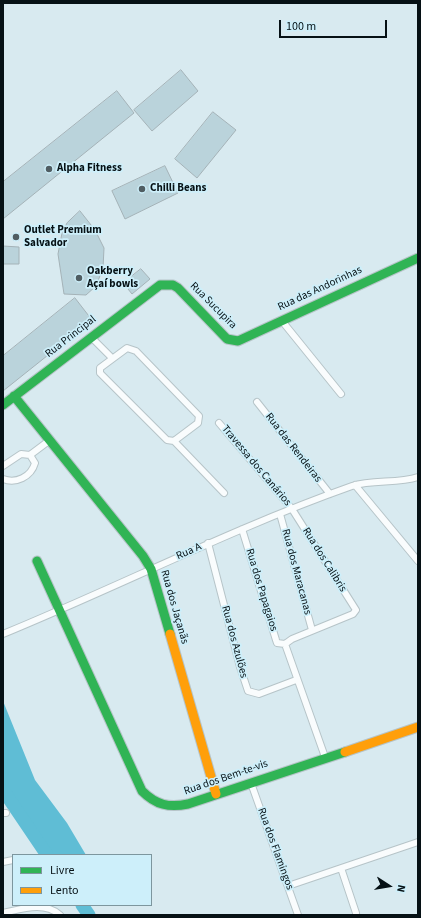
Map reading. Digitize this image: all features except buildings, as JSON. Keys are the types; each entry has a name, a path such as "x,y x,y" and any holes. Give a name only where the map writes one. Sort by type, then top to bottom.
{"street":[{"name":"Rua das Andorinhas","path":"233,341 244,339 418,258"},
{"name":"Rua Sucupira","path":"154,288 166,284 178,288 227,338 233,341"},
{"name":"Rua Principal","path":"3,405 154,288"},
{"path":"282,321 341,394"},
{"path":"91,337 112,358"},
{"path":"174,441 198,423 200,419 199,416 136,351 127,348 100,368 102,375 167,440 174,441 224,493"},
{"name":"Rua dos Jaçanãs","path":"14,396 143,556 151,569 216,794"},
{"name":"Rua das Rendeiras","path":"257,402 330,494"},
{"name":"Travessa dos Canários","path":"219,423 292,509"},
{"path":"3,466 21,454 30,455 50,440"},
{"path":"3,479 16,481 30,472 35,463 30,455"},
{"name":"Rua A","path":"3,634 59,611 208,543 330,494 355,486 418,477"},
{"path":"355,486 418,561"},
{"name":"Rua dos Calibris","path":"292,509 356,610"},
{"name":"Rua dos Maracanas","path":"280,514 312,630"},
{"name":"Rua dos Papagaios","path":"242,529 277,643 285,644 296,680 325,757"},
{"name":"Rua dos Azulões","path":"208,543 240,667 248,691 259,694 296,680"},
{"name":"Rua dos Bem-te-vis","path":"37,560 142,792 154,802 166,807 181,806 418,727"},
{"name":"Rua dos Maracanas","path":"285,644 292,639 312,630 353,614 356,610"},
{"name":"Rua dos Flamingos","path":"251,783 298,915"},
{"path":"288,886 418,842"},
{"path":"341,868 356,913"},
{"path":"3,913 19,913 39,907 48,908 60,915"}],"water":[{"path":"3,701 35,780 67,823 85,854 46,854 3,790"}],"waterway":[{"path":"3,790 46,854"},
{"path":"83,906 89,915"}],"traffic: fast":[{"path":"3,405 160,285 173,285 178,288 227,339 238,341 418,258"},
{"path":"14,396 143,556 151,569 170,634"},
{"path":"37,561 142,791 152,800 175,806 188,804 345,752"}],"traffic: slow":[{"path":"170,634 216,794"},
{"path":"345,752 418,727"}],"place":[{"name":"Alpha Fitness","path":"49,169"},
{"name":"Chilli Beans","path":"142,189"},
{"name":"Outlet Premium Salvador","path":"16,237"},
{"name":"Oakberry Açaí bowls","path":"79,278"}]}
